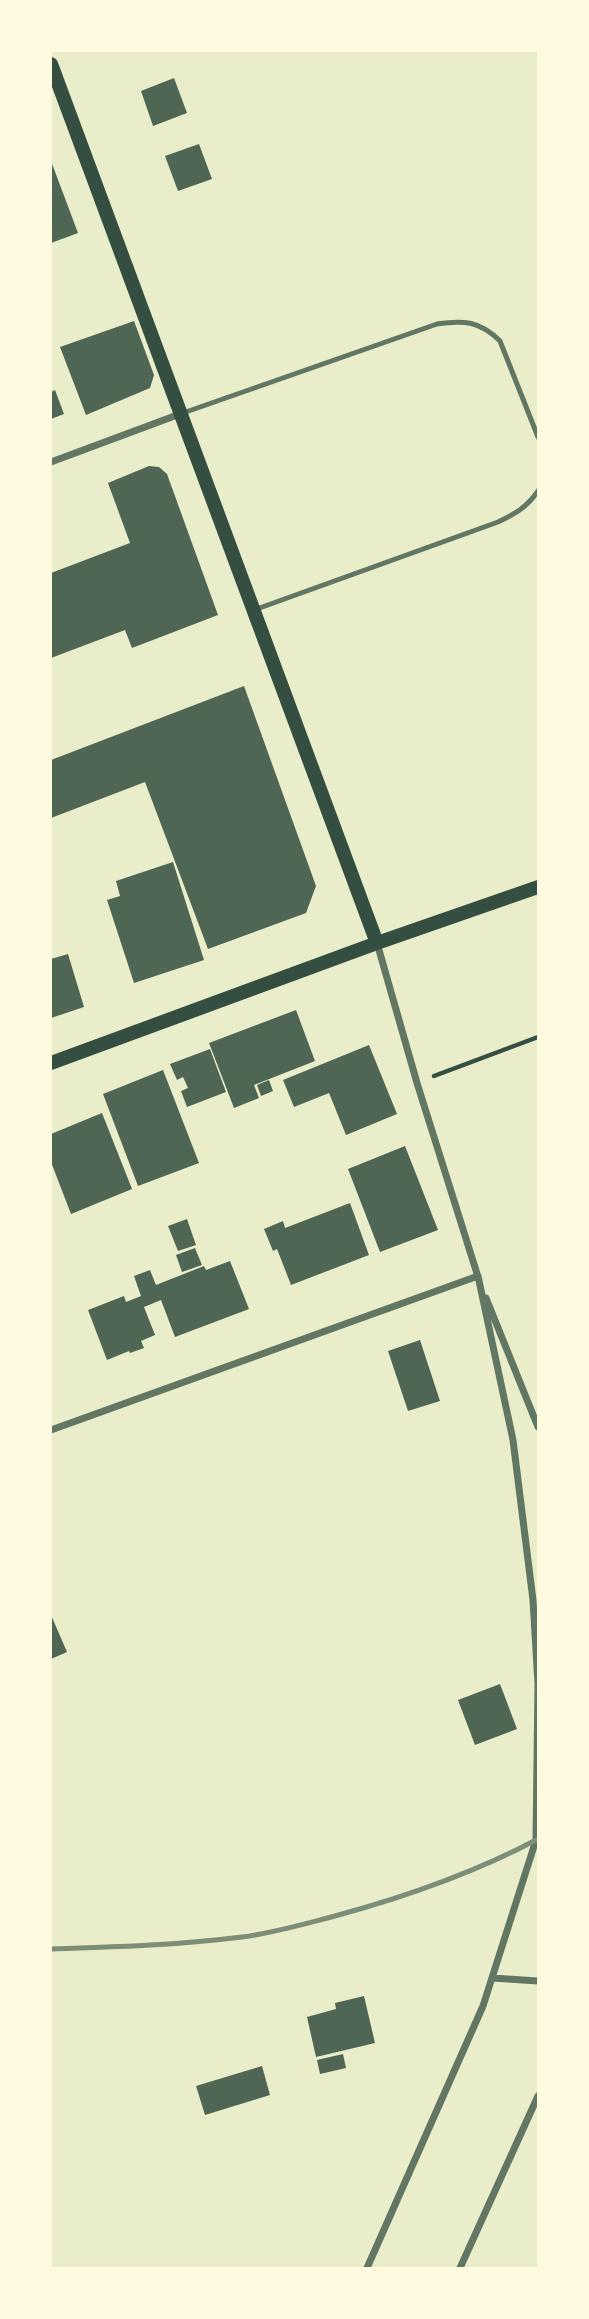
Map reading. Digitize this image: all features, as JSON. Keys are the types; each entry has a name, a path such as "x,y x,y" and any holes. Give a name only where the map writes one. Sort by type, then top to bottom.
{"main road":[{"path":"51,64 377,943"},
{"path":"51,1063 538,887"}],"street":[{"path":"51,463 181,414"},
{"path":"377,943 417,1083 478,1276 538,1427"},
{"path":"51,1430 478,1276"},
{"path":"367,2268 483,2006 536,1840 538,1684 533,1600 513,1440 478,1276"},
{"path":"492,1978 538,1981"},
{"path":"460,2268 538,2096"}],"lane":[{"path":"181,414 437,324 471,323 488,330 499,341 538,438"},
{"path":"254,610 498,522 530,503 538,491"}],"path":[{"path":"417,1083 538,1037"}],"building":[{"path":"174,78 187,113 153,126 141,91"},
{"path":"199,144 212,179 178,191 165,156"},
{"path":"51,161 78,233 51,243"},
{"path":"134,321 154,375 150,388 86,415 60,347"},
{"path":"55,390 64,414 51,419 51,392"},
{"path":"149,466 159,467 167,474 218,615 132,648 125,630 51,658 51,573 130,543 108,483"},
{"path":"244,686 316,886 306,913 208,949 145,782 51,818 51,760"},
{"path":"173,862 204,960 134,983 107,900 120,896 116,881"},
{"path":"68,954 84,1007 51,1018 51,959"},
{"path":"296,1010 315,1061 254,1085 259,1098 234,1108 209,1043"},
{"path":"369,1045 397,1114 346,1135 329,1093 294,1107 283,1080"},
{"path":"210,1049 226,1092 187,1107 181,1091 188,1088 183,1077 177,1080 170,1064"},
{"path":"163,1070 199,1163 138,1186 103,1094"},
{"path":"269,1080 273,1091 261,1096 257,1085"},
{"path":"102,1113 132,1189 71,1214 51,1162 51,1134"},
{"path":"405,1146 438,1230 380,1252 348,1169"},
{"path":"350,1203 369,1255 291,1285 277,1249 273,1251 264,1229 283,1221 285,1228"},
{"path":"187,1219 196,1245 178,1251 168,1226"},
{"path":"195,1248 202,1265 182,1272 176,1255"},
{"path":"230,1261 249,1309 175,1337 161,1300 144,1307 155,1335 141,1341 144,1348 107,1360 88,1310 124,1296 126,1302 141,1296 134,1276 150,1270 156,1285 204,1266 206,1270"},
{"path":"420,1340 440,1401 408,1411 388,1351"},
{"path":"51,1615 67,1652 51,1659"},
{"path":"500,1684 517,1729 475,1745 458,1700"},
{"path":"364,1996 375,2043 316,2057 307,2017 336,2009 335,2003"},
{"path":"343,2054 346,2068 320,2074 317,2060"},
{"path":"262,2066 270,2095 205,2115 196,2086"}],"railway":[{"path":"51,1949 194,1942 277,1931 413,1892 489,1863 538,1839"}]}
